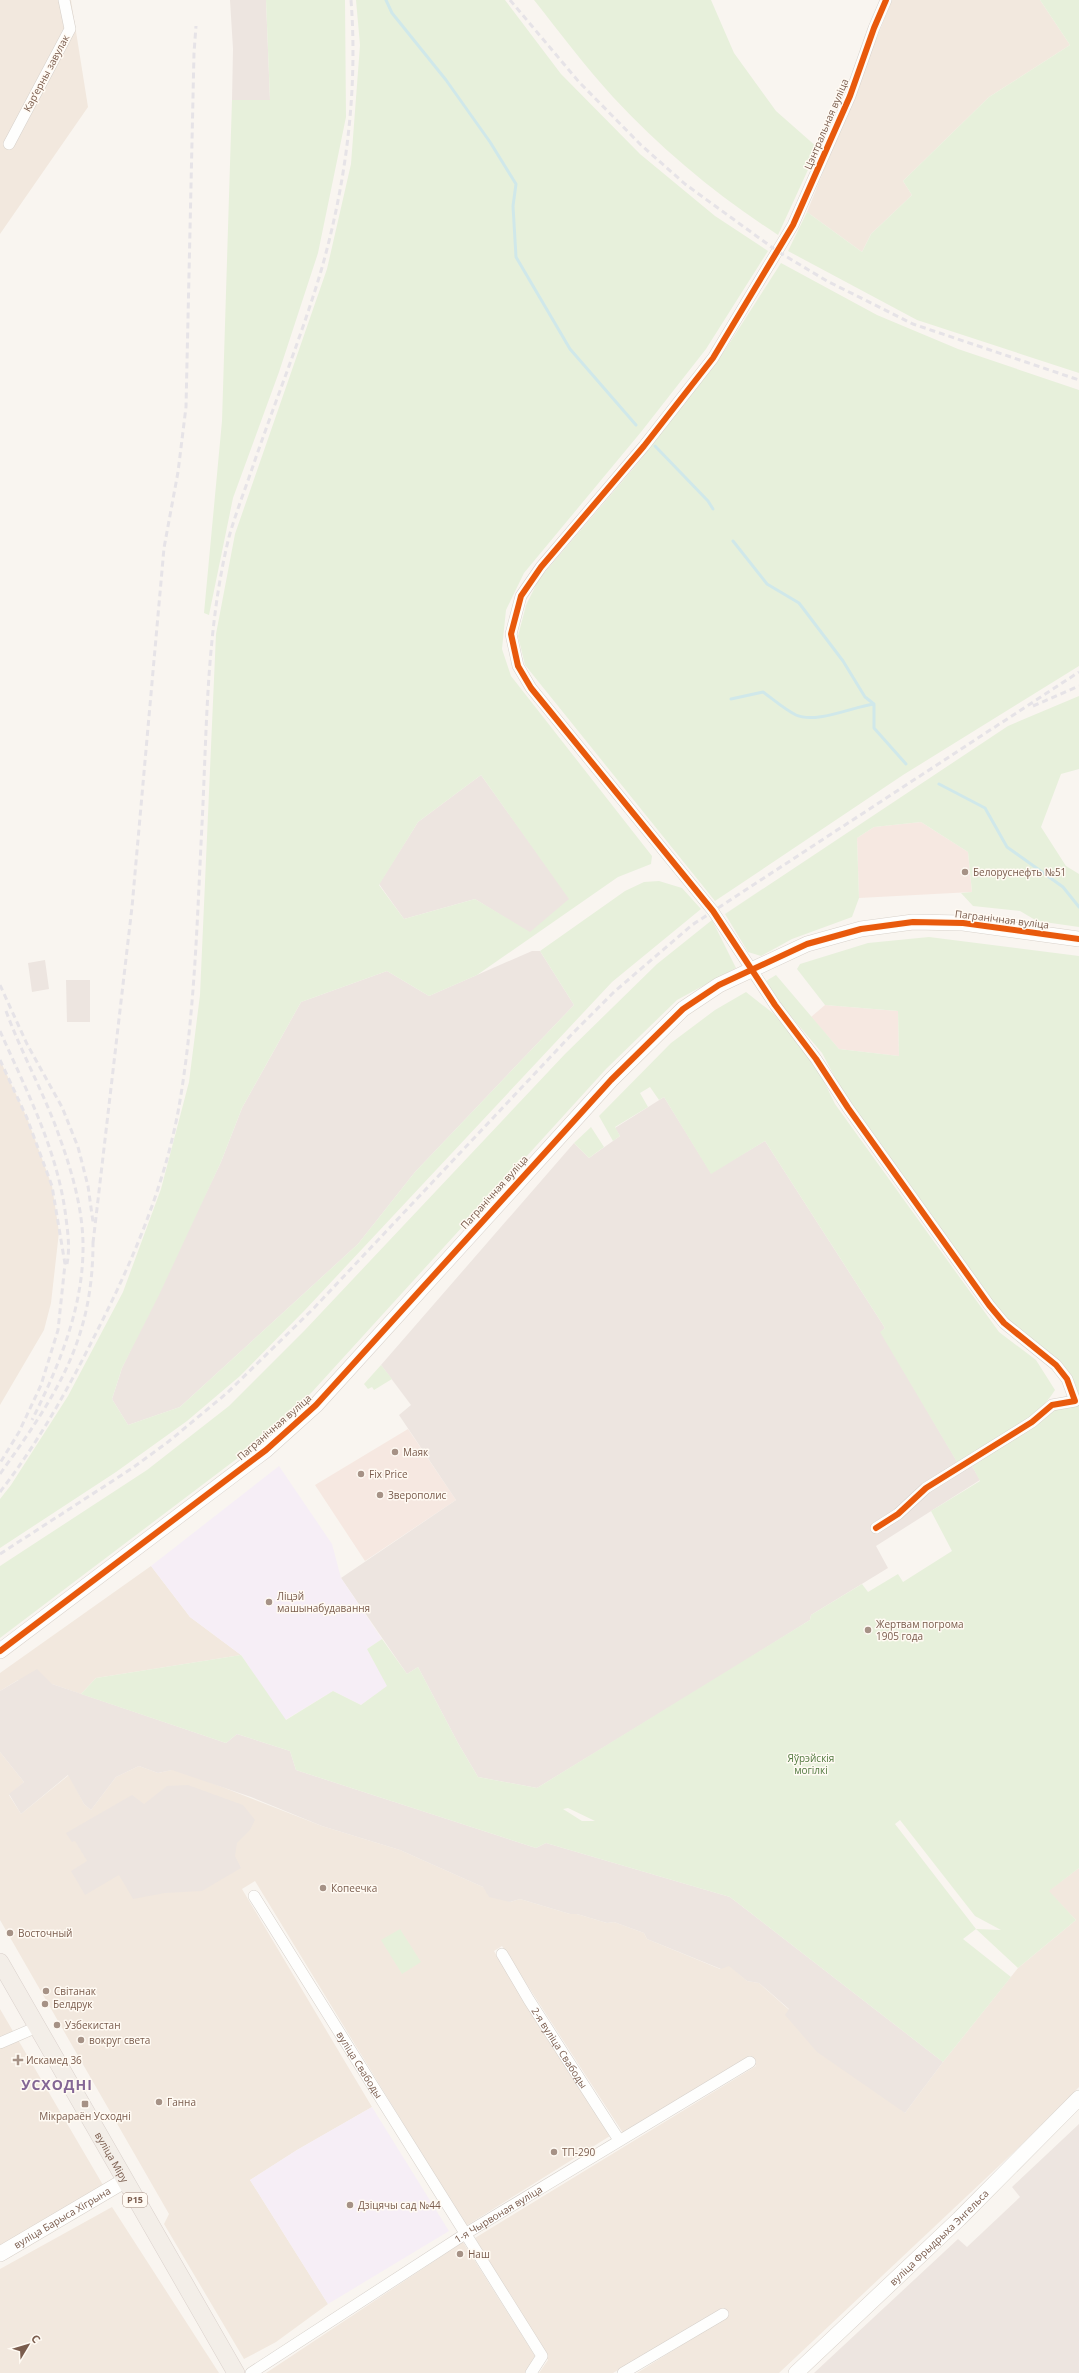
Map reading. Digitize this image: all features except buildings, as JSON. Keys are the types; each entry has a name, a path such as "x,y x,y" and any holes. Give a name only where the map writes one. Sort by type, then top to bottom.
{"main road":[{"name":"вуліца Міру","path":"0,1962 124,2181 236,2373"}],"street":[{"name":"Карʼерны завулак","path":"9,144 70,29 64,0"},
{"name":"Цэнтральная вуліца","path":"886,0 874,28 850,96 793,225 713,358 644,446 541,567 521,596 511,634 518,666 531,688 709,906 751,970 989,1305 1004,1323 1056,1365 1067,1379 1077,1405"},
{"name":"Пагранічная вуліца","path":"0,1651 266,1450 311,1410 585,1107 658,1032 683,1009 719,985 814,942 861,929 913,922 963,923 1079,939"},
{"path":"876,1528 898,1514 926,1488 1032,1422 1052,1405 1077,1405"},
{"name":"вуліца Свабоды","path":"254,1896 542,2356 531,2373"},
{"name":"2-я вуліца Свабоды","path":"502,1954 529,2000 619,2140"},
{"path":"0,2043 36,2027"},
{"name":"1-я Чырвоная вуліца","path":"251,2373 465,2234 750,2062"},
{"name":"вуліца Фрыдрыха Энгельса","path":"796,2373 959,2219 1079,2098"},
{"name":"вуліца Барыса Хігрына","path":"0,2254 124,2181"},
{"path":"623,2373 723,2314"}],"shaded area":[{"path":"0,0 71,0 88,107 0,234"},
{"path":"230,0 266,0 270,100 232,100 233,49"},
{"path":"892,0 1040,0 1070,45 989,97 903,181 912,195 871,234 862,252 807,212"},
{"path":"481,775 570,899 530,933 475,899 404,919 379,884 418,822"},
{"path":"921,822 968,852 972,892 859,898 857,838 874,827"},
{"path":"532,951 540,951 574,1005 415,1172 358,1244 180,1407 128,1425 112,1399 122,1368 221,1162 242,1108 301,1002 387,971 429,996"},
{"path":"45,960 49,989 32,992 28,963"},
{"path":"66,980 90,980 90,1022 67,1022"},
{"path":"825,1005 898,1011 899,1056 839,1049 811,1017"},
{"path":"0,1060 27,1118 52,1186 59,1232 51,1303 44,1330 0,1405"},
{"path":"664,1097 711,1173 765,1141 885,1328 881,1332 959,1465 966,1463 972,1466 980,1480 876,1546 888,1568 811,1615 810,1620 537,1788 478,1777 458,1743 418,1667 407,1674 341,1578 456,1500 399,1415 411,1405 381,1365 574,1143 589,1158 620,1136 615,1128"},
{"path":"408,1429 456,1500 365,1561 315,1485"},
{"name":"Ліцэй машынабудавання","path":"279,1466 332,1544 341,1578 382,1639 367,1649 388,1686 361,1705 333,1691 285,1720 241,1655 190,1617 151,1566"},
{"path":"151,1566 190,1617 241,1655 96,1678 81,1694 52,1684 18,1680 0,1691 0,1673"},
{"path":"37,1669 52,1684 226,1743 237,1734 290,1751 296,1770 536,1848 546,1843 730,1897 943,2062 905,2113 817,2052 785,2015 789,2009 759,1983 747,1981 729,1966 721,1969 647,1939 644,1933 614,1922 607,1923 577,1914 570,1914 520,1899 510,1902 489,1897 483,1887 400,1850 322,1826 251,1797 172,1770 158,1773 139,1766 116,1777 91,1810 84,1804 68,1775 21,1814 9,1794 24,1782 0,1752 0,1691"},
{"path":"0,1752 24,1782 9,1795 21,1814 69,1775 84,1804 91,1810 116,1777 139,1766 158,1773 176,1769 322,1826 400,1850 483,1887 510,1902 520,1899 570,1914 577,1914 607,1923 614,1922 644,1933 647,1939 720,1969 729,1965 747,1981 759,1983 905,2113 943,2062 1018,1968 1076,1920 1048,1891 1079,1868 1079,2087 1019,2147 779,2373 637,2373 728,2316 725,2309 613,2373 539,2373 548,2360 475,2238 756,2066 750,2057 623,2133 502,1946 494,1951 610,2136 466,2226 255,1881 242,1889 372,2107 297,2150 250,2180 328,2304 276,2342 244,2359 164,2224 169,2214 0,1920"},
{"path":"188,1785 243,1805 255,1820 250,1830 237,1843 235,1856 241,1868 202,1891 165,1893 133,1899 119,1875 85,1895 71,1871 87,1861 75,1841 72,1842 66,1833 132,1795 144,1804 167,1786"},
{"path":"0,2009 103,2185 0,2247"},
{"name":"Дзіцячы сад №44","path":"372,2107 449,2231 328,2304 250,2180 297,2150"},
{"path":"1079,2124 1079,2373 814,2373 958,2239 967,2247 1020,2197 1012,2187"},
{"path":"112,2207 219,2373 0,2373 0,2269"},
{"path":"463,2242 535,2356 525,2373 266,2373"}],"green space":[{"path":"266,0 345,0 346,117 318,253 279,372 233,498 209,615 204,613 222,421 232,100 270,100"},
{"path":"356,0 505,0 561,74 640,154 715,216 768,251 706,349 641,432 524,573 506,610 502,649 511,676 652,856 651,864 618,877 477,975 429,996 387,971 301,1002 242,1108 221,1162 159,1295 122,1368 112,1399 128,1425 180,1407 358,1244 415,1172 574,1005 540,951 625,891 644,882 659,881 682,888 701,909 612,982 305,1310 240,1376 187,1421 116,1472 0,1548 0,1499 11,1485 68,1396 123,1292 161,1189 189,1082 200,995 216,634 235,534 327,269 351,164 360,45","holes":["481,775 569,899 530,932 475,899 404,919 379,885 418,822"]},
{"path":"534,0 711,0 734,53 776,111 818,148 778,235 712,188 671,154 632,117 613,97"},
{"path":"1040,0 1079,0 1079,373 917,320 788,251 807,212 862,252 871,234 912,195 903,181 989,97 1070,45"},
{"path":"781,263 877,315 958,349 1079,390 1079,666 903,775 715,901 525,665 518,636 526,605 539,579 638,463 725,350"},
{"path":"1079,696 1079,769 1061,774 1041,827 1066,866 1079,874 1079,927 1037,921 1020,911 973,906 961,893 972,892 968,852 921,822 874,827 857,838 859,898 852,917 792,939 761,956 748,952 725,914 1008,726"},
{"path":"712,920 736,968 677,1000 606,1069 312,1392 267,1436 0,1638 0,1566 147,1470 229,1406 305,1330 565,1054 657,964"},
{"name":"Яўрэйскія могілкі","path":"929,937 1079,956 1079,1868 1049,1891 1076,1920 1018,1968 976,1929 963,1939 1011,1977 943,2062 730,1897 546,1843 536,1848 296,1770 290,1751 237,1734 226,1743 81,1694 96,1678 241,1655 286,1720 333,1691 361,1705 387,1686 367,1649 382,1639 407,1674 418,1667 458,1743 478,1777 537,1788 810,1620 811,1615 862,1584 868,1592 898,1574 903,1582 952,1551 931,1511 980,1481 972,1466 1034,1426 1071,1392 1047,1358 1006,1324 848,1102 822,1053 778,1001 766,981 776,975 839,1049 899,1056 898,1011 825,1005 797,969 800,964 868,943","holes":["568,1808 595,1821 582,1821 563,1809","900,1820 975,1916 1001,1930 976,1929 895,1824"]},
{"path":"746,992 774,1014 814,1061 835,1104 999,1332 1036,1360 1055,1390 1046,1402 1024,1423 998,1440 957,1462 880,1332 885,1328 765,1141 711,1174 664,1097 659,1100 650,1087 640,1093 648,1107 615,1127 620,1136 613,1141 599,1116 671,1043 715,1010"},
{"path":"591,1127 604,1147 589,1158 574,1143"},
{"path":"381,1365 392,1379 374,1390 372,1387 368,1389 364,1384"},
{"path":"400,1929 421,1962 402,1974 381,1940"}],"waterway":[{"path":"386,0 392,13 446,80 490,142 516,184 513,206 516,257 570,349 636,425"},
{"path":"655,446 708,501 713,509"},
{"path":"733,541 767,584 799,603 843,661 865,697 874,704 874,728 906,764"},
{"path":"731,699 763,692 792,713 804,717 814,718 874,704"},
{"path":"939,784 985,808 1007,847 1063,887 1079,907"}],"railway":[{"path":"0,1492 39,1437 72,1379 107,1312 144,1228 164,1171 172,1141 184,1077 192,1005 197,933 209,680 221,572 229,537 238,509 314,295 330,238 348,137 353,68 351,0"},
{"path":"510,0 579,82 641,145 685,184 777,251 827,281 913,324 1079,380"},
{"path":"93,1243 132,907 164,548 178,472 186,407 194,53 196,26"},
{"path":"0,1554 131,1469 168,1442 227,1393 314,1308 573,1033 614,992 692,925 1079,672"},
{"path":"1033,706 1079,686"},
{"path":"0,985 27,1044 62,1107 78,1147 88,1186 93,1222"},
{"path":"6,1011 54,1122 65,1153 78,1201 83,1234 82,1273 73,1317 67,1338 51,1380 32,1420"},
{"path":"0,1031 31,1099 49,1145 56,1169 66,1218 69,1247 67,1264"},
{"path":"0,1060 27,1118 52,1186 65,1264 58,1330 41,1385 19,1432 0,1463"},
{"path":"0,1474 39,1418 55,1391 68,1364 79,1336 87,1307 92,1274 93,1238"}],"cycle path":[{"path":"876,1528 898,1514 926,1488 1032,1422 1052,1405 1075,1401 1067,1379 1056,1365 1004,1323 989,1305 848,1108 816,1059 775,1005 713,911 531,688 518,666 511,634 521,596 541,567 644,446 713,358 793,225 850,96 874,28 886,0"},
{"path":"0,1651 266,1450 316,1405 611,1080 683,1009 719,985 807,944 861,929 913,922 963,923 1079,939"}],"place":[{"name":"Белоруснефть №51","path":"965,872"},
{"name":"Маяк","path":"395,1452"},
{"name":"Fix Price","path":"361,1474"},
{"name":"Зверополис","path":"380,1495"},
{"name":"Ліцэй машынабудавання","path":"269,1602"},
{"name":"Жертвам погрома 1905 года","path":"868,1630"},
{"name":"Копеечка","path":"323,1888"},
{"name":"Восточный","path":"10,1933"},
{"name":"Світанак","path":"46,1991"},
{"name":"Белдрук","path":"45,2004"},
{"name":"Узбекистан","path":"57,2025"},
{"name":"вокруг света","path":"81,2040"},
{"name":"Искамед 36","path":"18,2060"},
{"name":"Ганна","path":"159,2102"},
{"name":"Мікрараён Усходні","path":"85,2104"},
{"name":"ТП-290","path":"554,2152"},
{"name":"Дзіцячы сад №44","path":"350,2205"},
{"name":"Наш","path":"460,2254"}],"district":[{"name":"УСХОДНІ","path":"57,2085"}]}
